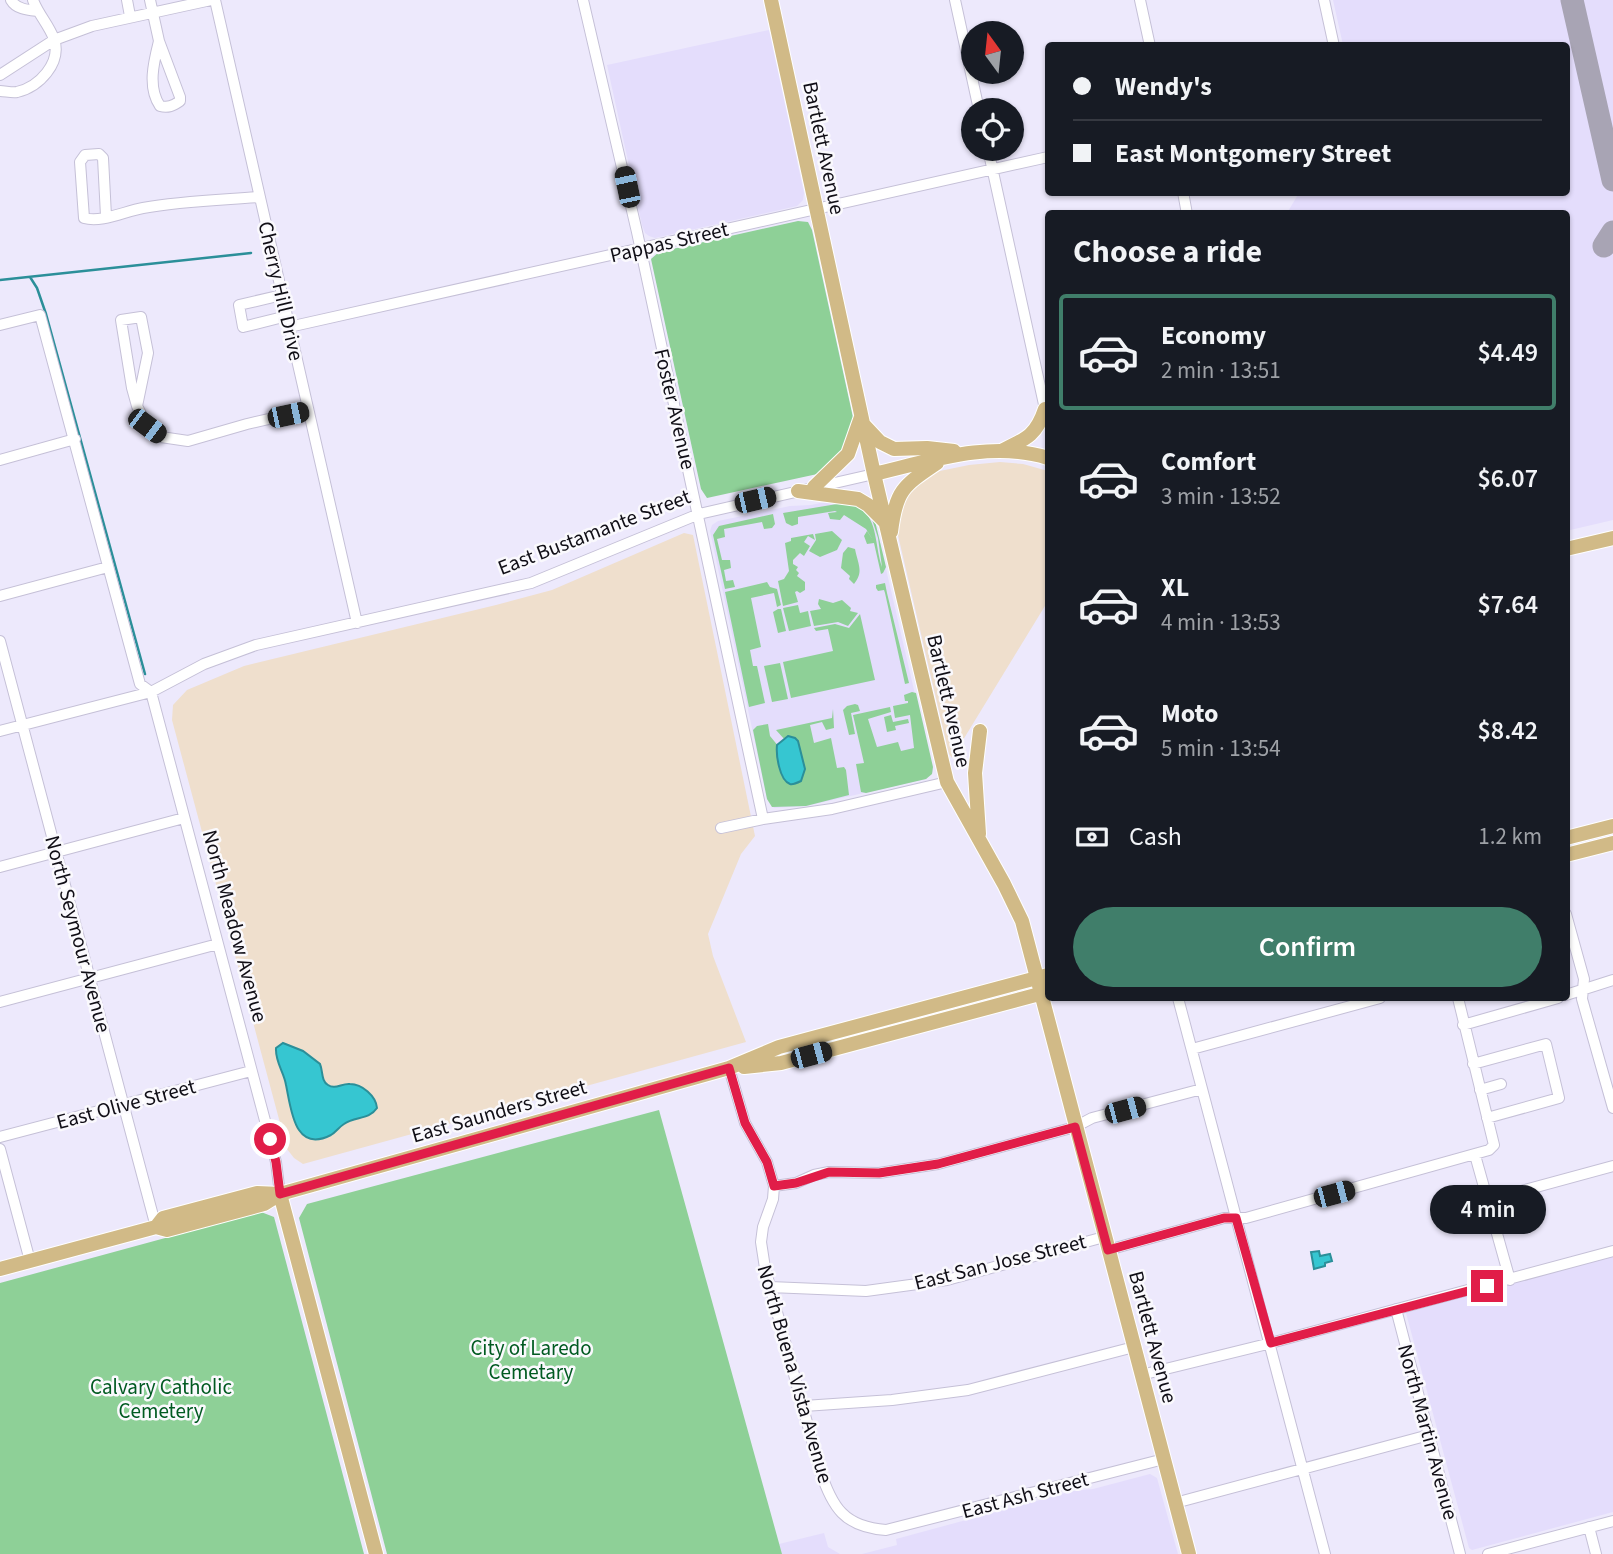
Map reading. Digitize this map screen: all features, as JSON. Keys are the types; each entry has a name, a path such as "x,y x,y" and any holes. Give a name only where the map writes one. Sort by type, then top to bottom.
{"main road":[{"name":"Bartlett Avenue","path":"771,0 874,474 947,782 1022,921 1042,977 1044,993"},
{"path":"1000,451 1023,441 1033,433 1040,425 1045,409"},
{"path":"814,487 846,458 863,420 883,444 894,449 927,448 967,453"},
{"name":"East Bustamante Street","path":"874,474 967,453 1000,451 1045,458"},
{"path":"890,540 895,506 901,492 912,480 944,458"},
{"path":"798,491 858,499 886,523"},
{"path":"1570,549 1613,538"},
{"path":"980,731 975,781 981,842"},
{"path":"1570,837 1613,826"},
{"path":"1570,845 1613,835"},
{"path":"1570,854 1613,843"},
{"name":"East Saunders Street","path":"0,1269 156,1227 163,1218 257,1193 280,1194 729,1068 779,1047 1042,977"},
{"name":"East Saunders Street","path":"729,1068 781,1062 1044,993"},
{"name":"Bartlett Avenue","path":"1046,1001 1075,1127 1189,1554"},
{"name":"North Meadow Avenue","path":"280,1194 376,1554"}],"street":[{"path":"0,91 17,92 33,85 52,66 55,59 54,40 35,5 25,9 13,4 11,0"},
{"path":"127,0 130,16"},
{"path":"0,75 54,40 92,26 130,16 151,6 213,0"},
{"name":"Cherry Hill Drive","path":"213,0 357,623"},
{"name":"Foster Avenue","path":"583,0 602,74 764,819"},
{"path":"955,0 976,98"},
{"path":"1140,0 1149,42"},
{"path":"1324,0 1333,42"},
{"path":"151,6 159,41 180,97 180,101 174,106 159,106 156,101 152,72 159,41"},
{"path":"106,216 103,158 99,154 85,155 80,162 84,218 91,220 145,207 260,197"},
{"name":"Pappas Street","path":"282,295 239,305 243,327 288,322 1045,159"},
{"path":"991,161 1045,409"},
{"name":"North Meadow Avenue","path":"0,325 40,315 141,684 151,692 276,1162 280,1194"},
{"path":"137,406 148,353 141,317 121,320 132,388 137,406 147,426 161,437 188,441 247,424 308,411"},
{"path":"0,460 75,439"},
{"name":"East Bustamante Street","path":"0,731 151,692 231,652 256,645 531,583 699,514 874,474"},
{"path":"0,596 108,567"},
{"name":"North Seymour Avenue","path":"0,641 156,1227"},
{"path":"721,828 832,809 947,782"},
{"path":"0,867 184,818"},
{"path":"1570,928 1584,979 1582,999 1613,1108"},
{"path":"0,1002 218,944"},
{"path":"1570,993 1613,980"},
{"path":"1179,1001 1325,1554"},
{"path":"1192,1049 1369,1001"},
{"path":"1459,1001 1463,1025 1473,1064 1480,1090 1487,1118 1559,1098 1546,1044 1473,1064"},
{"path":"1463,1025 1548,1001"},
{"path":"729,1068 745,1123 767,1162 774,1186 796,1183 829,1172 879,1173 928,1166 1075,1127 1092,1118 1202,1089"},
{"name":"East Olive Street","path":"0,1137 251,1071"},
{"path":"1480,1090 1501,1084"},
{"name":"East San Jose Street","path":"770,1287 866,1291 947,1280 1224,1218 1245,1217 1475,1156 1489,1150 1494,1144 1487,1118"},
{"path":"0,1149 30,1261"},
{"path":"1475,1156 1510,1280"},
{"path":"1488,1200 1613,1166"},
{"name":"North Buena Vista Avenue","path":"774,1186 761,1242 770,1287 820,1470 832,1501 844,1516 853,1523 871,1529 886,1530"},
{"path":"1141,1375 1613,1251"},
{"name":"North Martin Avenue","path":"1396,1309 1460,1554"},
{"path":"804,1406 892,1400 968,1390 1134,1347"},
{"path":"1175,1503 1429,1435"},
{"name":"East Ash Street","path":"886,1530 1164,1459"},
{"path":"1488,1554 1613,1521"},
{"path":"1589,1527 1596,1554"}],"shaded area":[{"path":"1333,0 1613,0 1613,520 1570,530 1570,210 1289,210 1297,196 1570,196 1570,42 1342,42"},
{"path":"769,30 804,193 803,200 797,206 655,238 649,236 642,225 607,65"},
{"path":"1000,462 1023,464 1045,470 1045,606 952,758 897,531 901,496 930,473"},
{"path":"835,500 874,517 933,772 926,779 806,806 774,808 767,799 710,531 712,525 718,521"},
{"path":"684,533 693,535 755,836 741,854 708,934 713,956 746,1042 303,1164 287,1149 172,720 173,705 187,690 244,666 552,590"},
{"path":"1613,1255 1613,1512 1472,1550 1469,1548 1406,1313"},
{"path":"1150,1474 1157,1478 1178,1554 862,1554 897,1545 896,1539 1073,1491 1093,1489"},
{"path":"824,1533 828,1547 840,1554 782,1554 779,1544"}],"green space":[{"path":"798,221 808,222 812,230 854,422 851,446 822,473 707,498 701,489 651,259 659,252"},
{"path":"843,503 855,506 869,518 882,567 878,538 870,513 874,517 886,567 883,573 881,574 874,543 867,544 864,536 867,531 873,540 866,529 844,515 840,520 830,519 828,513 837,512 835,511 798,517 798,524 792,526 786,523 783,513"},
{"path":"773,514 775,524 772,528 764,529 762,522 724,529 725,537 717,539 722,560 730,560 731,568 724,570 726,581 733,580 735,587 725,589 713,535 719,526"},
{"path":"832,531 842,540 837,550 820,557 809,551 816,540 815,534"},
{"path":"813,534 815,540 808,536 804,542 810,546 804,556 800,553 793,560 793,564 798,567 797,576 805,582 805,590 795,592 798,602 783,606 778,581 784,579 789,571 785,543 791,541 791,538"},
{"path":"848,547 855,549 859,568 859,576 854,584 841,568 843,553"},
{"path":"767,582 770,587 777,589 781,605 777,607 774,593 751,598 761,647 750,650 753,666 757,666 765,703 749,707 725,592"},
{"path":"885,583 909,683 905,684 885,593 884,590 878,591 876,588 876,585"},
{"path":"819,599 833,603 842,600 851,608 850,611 858,613 848,626 838,622 814,626 810,611 821,609"},
{"path":"798,605 800,613 808,611 811,626 789,631 783,608"},
{"path":"781,609 786,631 778,633 773,612"},
{"path":"860,614 875,680 791,698 783,662 833,651 828,629 816,631 814,628 835,624 849,628"},
{"path":"780,663 788,699 772,702 764,666"},
{"path":"916,693 933,767 932,774 926,779 861,792 856,764 864,763 853,715 890,707 891,712 868,719 877,747 898,742 901,751 914,748 910,715 895,718 893,706 908,703 904,695"},
{"path":"855,704 860,711 851,713 855,734 849,735 843,710"},
{"path":"833,709 834,728 826,730 822,722 810,725 814,743 831,738 837,768 844,767 846,770 849,795 806,806 772,807 767,799 753,730 757,726 768,724 770,736 779,747 785,740 776,730 832,718"},
{"path":"891,715 893,722 908,719 909,723 895,726 896,730 887,732 884,717"},
{"name":"City of Laredo Cemetary","path":"659,1110 782,1554 387,1554 299,1218 307,1204"},
{"name":"Calvary Catholic Cemetery","path":"261,1212 274,1217 364,1554 0,1554 0,1283"}],"water":[{"path":"788,736 798,741 805,769 801,781 793,784 786,782 783,777 777,754 777,745"},
{"path":"283,1043 303,1051 320,1064 323,1078 328,1085 333,1087 350,1084 364,1088 377,1108 370,1114 342,1125 331,1135 319,1139 302,1134 296,1126 277,1058 276,1048"},
{"path":"1319,1251 1320,1256 1330,1254 1332,1261 1314,1269 1311,1252"}],"waterway":[{"path":"0,280 251,253"},
{"path":"30,277 46,314 145,674"}],"taxiway":[{"path":"1572,0 1613,180"},
{"path":"1604,246 1613,232"}],"route":[{"path":"270,1139 280,1194 729,1068 745,1123 767,1162 774,1186 796,1183 829,1172 879,1173 938,1164 1075,1127 1108,1250 1224,1218 1236,1218 1271,1343 1487,1286"}]}
